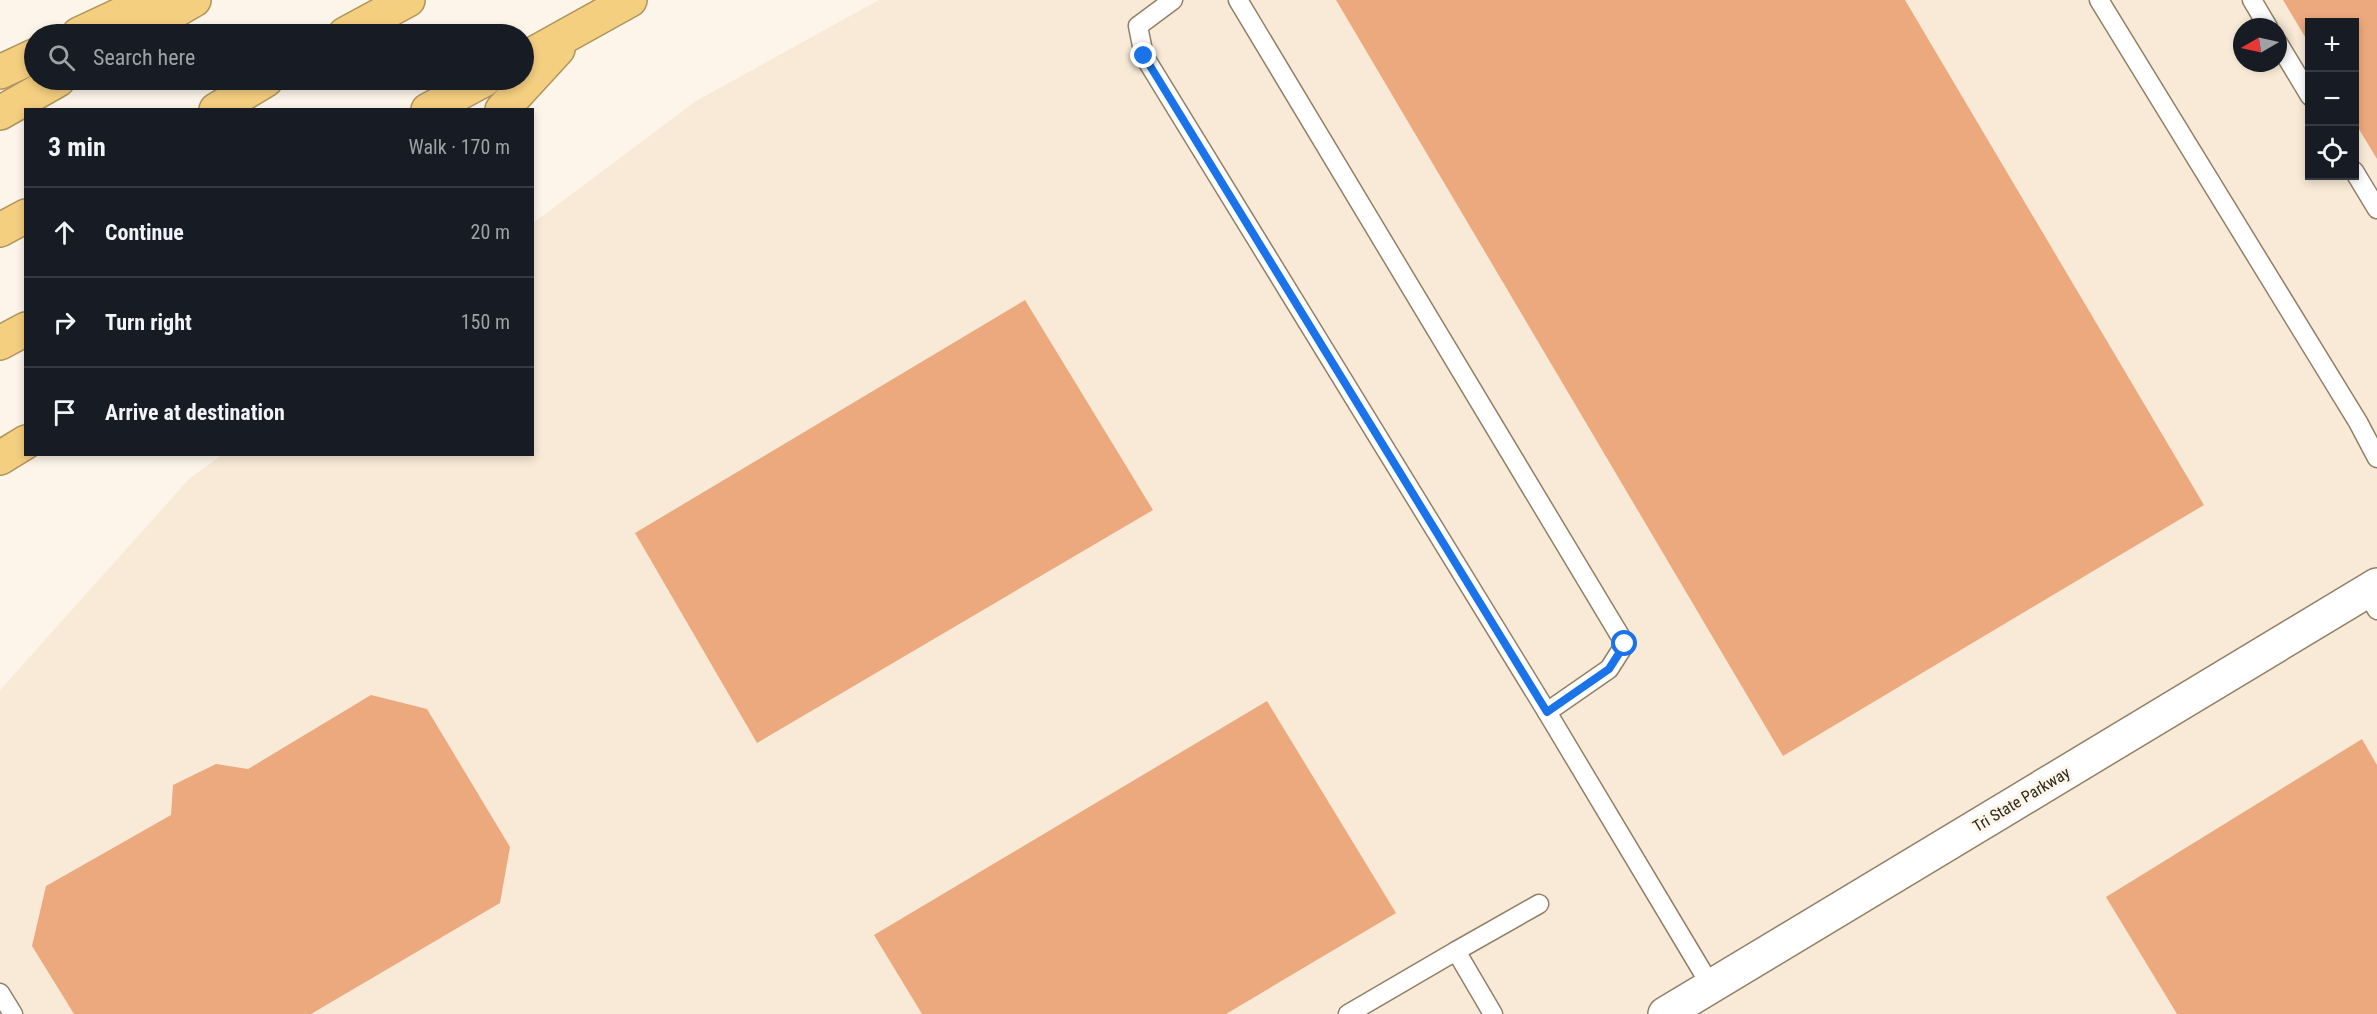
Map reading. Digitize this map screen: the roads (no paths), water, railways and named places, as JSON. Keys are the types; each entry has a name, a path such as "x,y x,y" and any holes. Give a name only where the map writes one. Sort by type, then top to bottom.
{"highway":[{"path":"100,24 152,0"},
{"path":"152,24 194,0"},
{"path":"364,24 408,0"},
{"path":"534,53 630,0"},
{"path":"534,75 575,31"},
{"path":"0,72 24,61"},
{"path":"0,113 40,90"},
{"path":"219,108 249,90"},
{"path":"432,108 465,90"},
{"path":"504,108 520,90"},
{"path":"0,230 24,217"},
{"path":"0,343 24,330"},
{"path":"0,458 24,443"}],"street":[{"name":"Tri State Parkway","path":"1665,1014 2373,595"}],"lane":[{"path":"1173,0 1138,26 1144,56 1547,712 1712,986"},
{"path":"1238,0 1625,644 1609,669 1547,712"},
{"path":"2099,0 2358,422 2377,458"},
{"path":"2252,0 2263,18"},
{"path":"2287,58 2305,88"},
{"path":"2359,178 2377,209"},
{"path":"1348,1014 1539,904"},
{"path":"1456,951 1493,1014"},
{"path":"0,993 13,1014"}]}
